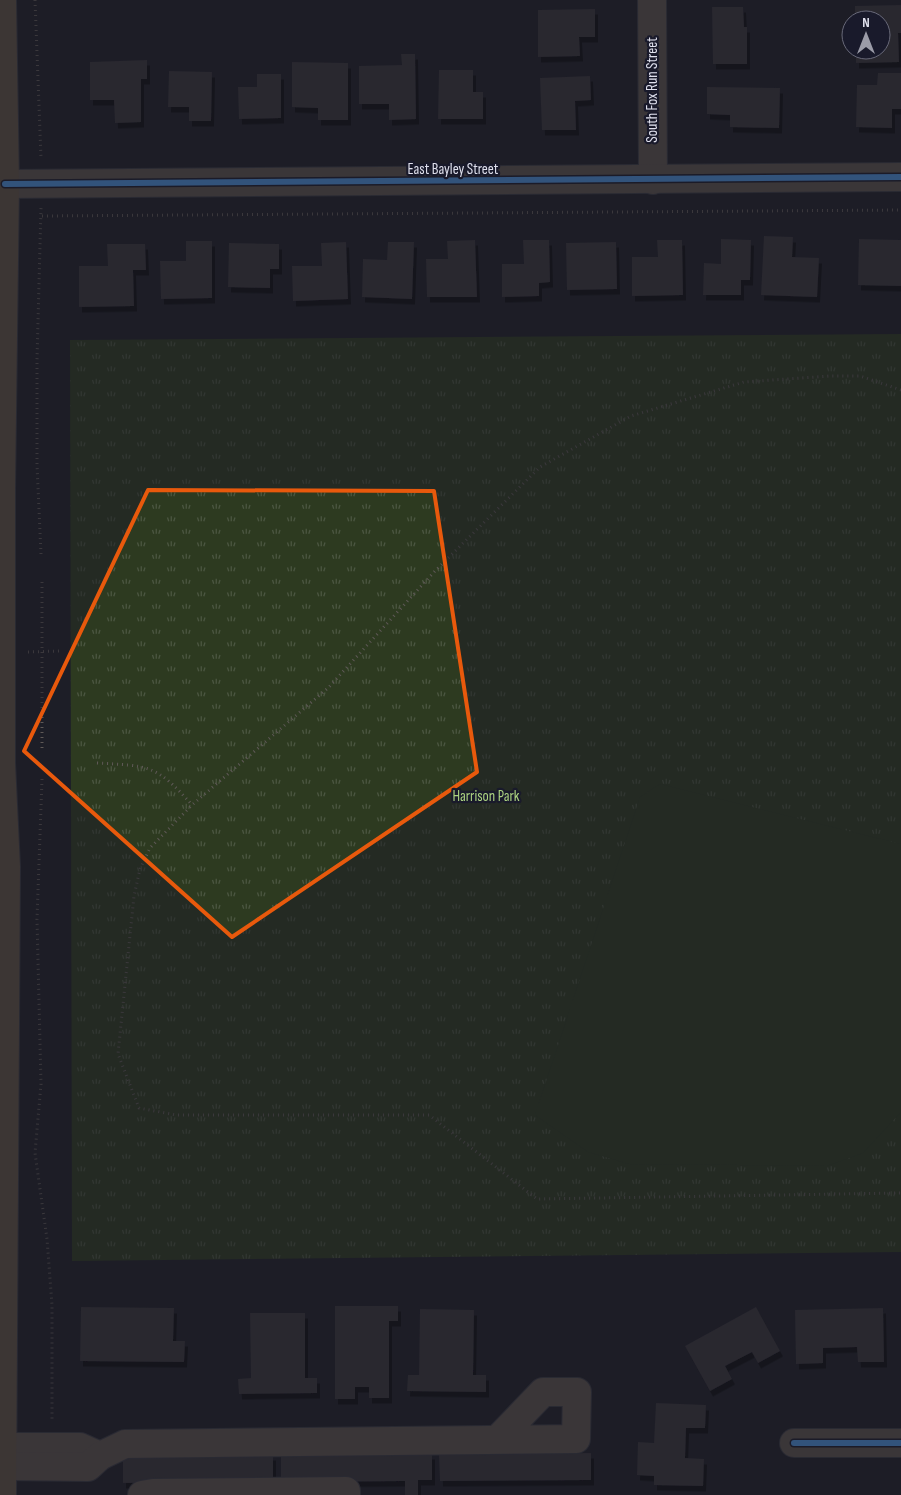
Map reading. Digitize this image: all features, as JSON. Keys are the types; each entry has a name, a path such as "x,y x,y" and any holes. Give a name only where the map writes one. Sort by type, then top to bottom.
{"main road":[{"path":"2,0 4,184 1,490 2,1478"}],"street":[{"name":"South Fox Run Street","path":"652,0 653,180"},
{"name":"East Bayley Street","path":"4,184 901,177"},
{"path":"2,1478 80,1447 100,1456 125,1444 497,1440"},
{"path":"794,1443 901,1443"},
{"path":"149,1494 346,1491 346,1495"}],"path":[{"path":"35,0 41,158"},
{"path":"41,554 37,465 37,360 42,216 901,210"},
{"path":"901,390 860,376 830,376 744,382 631,416 540,466 435,570 328,688 192,805 150,848 140,869 134,896 118,1054 139,1108 176,1114 429,1114 537,1199 901,1193"},
{"path":"42,582 42,751"},
{"path":"28,652 59,651"},
{"path":"97,763 138,765 151,769 163,775 175,785 192,805"},
{"path":"42,779 37,919 41,1084 35,1152 47,1239 52,1305 52,1423"}],"highlighted area":[{"path":"148,490 434,491 477,772 232,937 24,751"}],"green space":[{"name":"Harrison Park","path":"901,334 901,1252 72,1261 70,340"},
{"path":"660,784 901,844 901,1112 863,1153 827,1166 629,1164 588,1152 535,1115 640,797"}],"building":[{"path":"901,5 901,33 898,33 899,62 856,63 856,60 891,60 891,10 855,10 855,6"},
{"path":"712,7 743,7 744,27 747,27 747,64 713,64"},
{"path":"595,9 595,37 579,37 580,56 538,57 538,10"},
{"path":"401,54 415,54 416,119 389,120 389,104 359,104 359,66 402,65"},
{"path":"147,60 147,79 141,79 141,122 115,123 114,100 90,100 90,62"},
{"path":"292,62 348,63 348,120 318,120 318,108 292,107"},
{"path":"439,70 473,70 473,92 483,92 483,119 438,119"},
{"path":"169,71 212,72 211,121 189,121 189,107 168,107"},
{"path":"878,73 901,73 901,109 892,109 892,128 856,127 857,85 877,85"},
{"path":"257,74 281,74 281,118 239,119 238,87 257,87"},
{"path":"590,76 591,100 575,101 576,130 542,130 540,78"},
{"path":"707,87 780,88 779,128 730,127 730,115 707,114"},
{"path":"764,236 793,237 792,257 819,258 817,297 761,295"},
{"path":"721,239 751,240 750,280 741,280 741,295 703,295 704,263 721,264"},
{"path":"859,239 901,240 901,286 858,285"},
{"path":"475,240 477,297 427,297 426,259 448,259 447,241"},
{"path":"523,240 549,240 550,282 539,283 539,296 502,297 502,264 524,264"},
{"path":"657,240 682,240 683,295 632,296 632,257 658,257"},
{"path":"186,241 212,241 212,298 161,299 160,261 186,261"},
{"path":"346,242 348,299 293,301 292,266 322,266 321,243"},
{"path":"388,242 414,242 412,299 362,297 363,259 387,260"},
{"path":"616,242 617,289 567,290 566,243"},
{"path":"229,243 279,244 279,269 270,269 270,288 228,287"},
{"path":"107,244 145,244 146,270 133,270 134,306 79,307 79,266 108,266"},
{"path":"335,1306 398,1306 398,1321 389,1321 389,1398 369,1398 369,1387 355,1387 355,1399 335,1399"},
{"path":"81,1307 174,1308 173,1341 185,1341 184,1362 80,1361"},
{"path":"756,1307 780,1351 758,1363 752,1352 725,1366 732,1379 710,1391 685,1346"},
{"path":"883,1308 884,1362 858,1362 857,1347 823,1348 823,1363 796,1364 795,1310"},
{"path":"420,1309 474,1310 473,1375 486,1375 486,1392 407,1391 408,1375 419,1375"},
{"path":"250,1313 305,1313 305,1378 317,1378 317,1393 239,1394 238,1379 251,1378"},
{"path":"656,1403 706,1405 705,1428 686,1428 685,1458 704,1459 703,1486 654,1485 654,1476 637,1475 638,1442 654,1443"},
{"path":"591,1453 591,1480 440,1481 439,1455"},
{"path":"432,1454 432,1480 418,1480 418,1495 405,1495 405,1481 281,1482 281,1455"},
{"path":"273,1455 273,1481 123,1483 123,1457"}],"cycle path":[{"path":"5,184 901,177"},
{"path":"794,1443 901,1443"}]}
